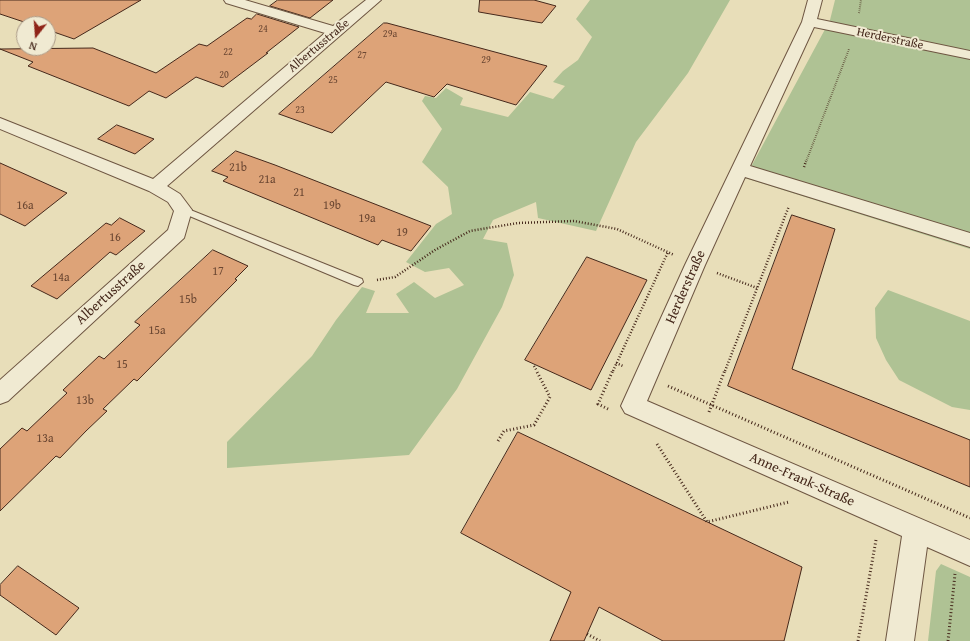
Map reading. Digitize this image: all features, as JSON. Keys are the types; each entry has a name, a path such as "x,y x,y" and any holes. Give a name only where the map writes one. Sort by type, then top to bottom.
{"street":[{"path":"230,0 335,31"},
{"name":"Albertusstraße","path":"155,187 335,31 374,0"},
{"name":"Herderstraße","path":"633,406 695,265 809,22 815,0"},
{"name":"Herderstraße","path":"809,22 970,55"},
{"path":"0,123 155,187 174,198 184,210"},
{"path":"740,169 970,240"},
{"name":"Albertusstraße","path":"0,394 176,233 184,210"},
{"name":"Anne-Frank-Straße","path":"633,406 964,551"},
{"path":"900,641 916,530"}],"lane":[{"path":"184,210 358,282"}],"path":[{"path":"700,435 856,32 861,0"},
{"path":"358,282 395,277 435,250 470,232 518,223 574,221 617,230 695,265 757,288"},
{"path":"616,364 970,518"},
{"path":"498,441 504,431 534,425 550,397 534,366"},
{"path":"707,522 794,501"},
{"path":"858,641 876,535"},
{"path":"948,641 964,551"},
{"path":"587,634 600,641"}],"green space":[{"path":"590,0 730,0 688,73 636,142 596,231 538,218 536,202 493,220 483,239 507,243 514,275 502,307 457,389 409,455 227,468 227,442 312,356 336,320 362,287 375,291 366,313 409,313 396,294 414,282 435,298 464,285 449,268 425,272 406,262 436,224 452,214 448,187 422,162 442,129 422,101 425,96 436,98 446,88 463,98 460,105 508,117 530,92 553,99 565,86 553,82 563,71 578,60 592,37 576,19"},
{"path":"835,0 970,0 970,249 745,178 830,20"},
{"path":"888,290 970,321 970,410 952,407 899,380 886,360 876,338 875,308"},
{"path":"941,564 970,577 970,641 928,641 936,571"}],"building":[{"path":"0,0 141,0 74,39 56,33 56,16 16,16 16,19 0,14"},
{"path":"278,0 333,0 310,18 270,6"},
{"path":"480,0 534,0 556,6 542,23 479,12"},
{"path":"257,14 299,27 223,87 196,77 166,98 149,91 129,106 28,66 33,62 18,56 56,56 56,48 93,48 156,73 199,44 207,46 247,18 251,19"},
{"path":"384,23 547,66 516,105 447,84 434,97 386,82 332,133 279,114"},
{"path":"0,49 16,49 16,55"},
{"path":"117,125 154,139 135,154 98,139"},
{"path":"236,151 431,226 411,251 382,240 378,245 223,181 228,177 212,171"},
{"path":"0,163 67,193 25,226 0,214"},
{"path":"792,215 835,229 792,369 970,440 970,487 728,386"},
{"path":"120,218 145,231 116,255 110,252 57,299 31,286 106,223 111,225"},
{"path":"213,250 248,266 235,279 237,280 137,381 134,379 103,409 107,411 60,458 56,456 0,511 0,449 22,428 27,431 67,393 63,390 99,356 104,359 140,325 135,322"},
{"path":"587,257 647,280 591,390 525,360"},
{"path":"518,432 802,567 784,641 663,641 599,607 584,641 550,641 571,592 461,533"},
{"path":"18,566 79,608 56,635 0,595 0,585"}]}
